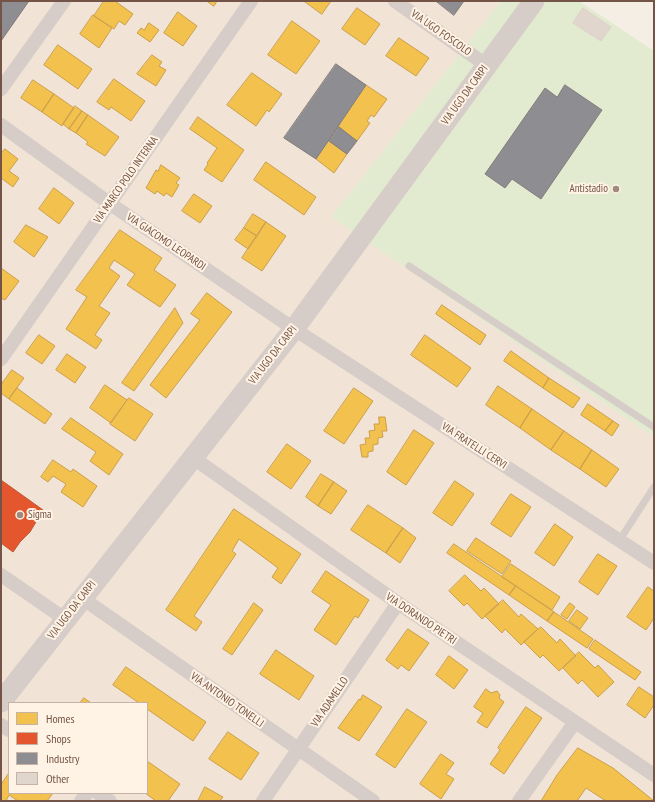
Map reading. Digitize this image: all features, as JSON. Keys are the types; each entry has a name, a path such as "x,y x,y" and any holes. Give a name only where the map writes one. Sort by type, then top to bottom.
{"street":[{"path":"1,89 64,1"},
{"name":"VIA MARCO POLO INTERNA","path":"1,359 251,1"},
{"name":"VIA UGO FOSCOLO","path":"395,1 486,65"},
{"name":"VIA UGO DA CARPI","path":"1,702 294,329 534,1"},
{"name":"VIA GIACOMO LEOPARDI","path":"1,125 109,203 294,329"},
{"name":"VIA FRATELLI CERVI","path":"294,329 654,563"},
{"name":"VIA DORANDO PIETRI","path":"192,457 398,603 654,775"},
{"path":"1,575 65,619"},
{"name":"VIA ANTONIO TONELLI","path":"82,598 373,801"},
{"name":"VIA ADAMELLO","path":"263,801 398,603"},
{"path":"519,801 575,722"},
{"path":"100,794 110,801"}],"lane":[{"path":"409,266 654,427"},
{"path":"619,540 654,487"}],"shaded area":[{"path":"1,1 501,1 332,217 654,437 654,801 1,801"}],"green space":[{"path":"501,1 579,1 654,51 654,437 331,217"}],"building: Homes":[{"path":"104,1 115,1 133,14 125,25 119,21 114,29 94,16"},
{"path":"207,1 217,1 214,6"},
{"path":"304,1 331,1 322,14"},
{"path":"357,8 380,24 365,45 342,29"},
{"path":"178,12 197,26 183,46 164,33"},
{"path":"93,15 112,28 99,48 80,34"},
{"path":"292,21 320,41 296,74 268,55"},
{"path":"149,23 159,30 150,42 137,33 141,28 144,30"},
{"path":"399,38 429,58 416,76 386,56"},
{"path":"58,45 92,69 78,89 44,65"},
{"path":"152,55 162,62 159,66 166,70 156,86 137,74"},
{"path":"252,73 282,94 269,112 267,110 256,126 227,105"},
{"path":"114,79 145,101 131,121 111,107 109,110 97,102"},
{"path":"33,80 54,94 42,112 21,98"},
{"path":"366,85 387,99 374,117 371,115 367,121 370,123 357,141 337,126"},
{"path":"54,94 74,108 62,126 42,112"},
{"path":"75,106 82,111 69,129 63,124"},
{"path":"82,111 88,115 76,133 69,129"},
{"path":"88,115 119,137 105,156 86,144 88,142 76,133"},
{"path":"198,117 244,150 222,182 204,170 217,148 190,129"},
{"path":"329,141 347,154 334,173 316,159"},
{"path":"5,149 18,159 9,171 19,178 13,187 1,178 1,154"},
{"path":"266,162 316,197 304,215 254,180"},
{"path":"161,165 180,178 176,183 179,185 172,197 166,193 164,196 157,191 155,194 146,188 156,170 158,171"},
{"path":"54,188 74,203 59,224 39,209"},
{"path":"194,194 212,206 200,223 182,211"},
{"path":"253,214 266,222 257,236 244,228"},
{"path":"266,222 286,236 262,271 242,258"},
{"path":"26,225 48,237 34,257 14,242"},
{"path":"244,228 257,236 248,249 235,240"},
{"path":"120,230 162,258 154,270 176,285 160,307 127,285 135,274 114,260 109,268 120,276 99,306 110,313 95,335 102,340 96,349 66,329 87,297 76,290"},
{"path":"1,268 19,281 5,300 1,298"},
{"path":"207,293 232,312 166,398 150,385 200,320 191,314"},
{"path":"442,305 486,335 480,345 436,314"},
{"path":"175,308 183,323 134,391 122,383"},
{"path":"39,335 55,346 42,364 26,353"},
{"path":"425,335 471,368 457,387 411,355"},
{"path":"511,351 549,378 543,388 504,361"},
{"path":"67,354 86,367 75,383 56,370"},
{"path":"12,370 24,378 9,399 1,393 1,385"},
{"path":"549,378 580,398 573,408 543,388"},
{"path":"105,385 127,400 111,423 90,408"},
{"path":"498,386 532,409 520,428 486,405"},
{"path":"17,388 52,414 45,424 9,399"},
{"path":"354,388 373,401 344,444 324,431"},
{"path":"129,398 153,414 135,441 110,424"},
{"path":"588,404 613,421 605,431 581,415"},
{"path":"532,409 564,431 551,450 520,428"},
{"path":"379,417 385,417 387,431 382,431 383,437 378,438 378,444 373,445 373,451 368,452 368,457 362,457 360,445 366,444 365,438 370,438 369,431 375,430 374,424 379,424"},
{"path":"71,418 123,454 109,475 90,461 96,452 62,429"},
{"path":"613,421 619,425 612,436 605,431"},
{"path":"414,430 434,443 406,485 387,472"},
{"path":"564,431 592,450 580,469 551,450"},
{"path":"287,444 311,461 291,489 267,472"},
{"path":"592,450 619,469 606,487 580,469"},
{"path":"53,460 71,472 73,469 97,486 83,507 61,492 66,484 53,476 48,482 41,477"},
{"path":"321,474 334,482 318,506 306,497"},
{"path":"455,481 474,494 452,526 433,513"},
{"path":"334,482 347,491 331,514 318,506"},
{"path":"511,494 531,507 511,537 491,524"},
{"path":"368,505 403,528 386,553 351,530"},
{"path":"234,509 301,554 281,584 272,577 278,568 239,539 232,551 236,554 194,616 202,622 196,631 166,610"},
{"path":"555,524 573,537 554,566 535,553"},
{"path":"403,528 416,538 400,563 386,553"},
{"path":"476,538 511,561 502,574 467,551"},
{"path":"454,544 516,586 509,595 447,553"},
{"path":"598,554 617,566 598,595 579,582"},
{"path":"511,564 560,597 552,610 502,577"},
{"path":"326,571 369,600 358,618 355,616 336,645 314,630 331,605 312,592"},
{"path":"465,575 481,591 484,588 499,604 482,619 467,603 464,606 449,591"},
{"path":"516,586 554,612 547,621 509,595"},
{"path":"648,587 654,591 654,618 646,630 627,617"},
{"path":"503,600 519,617 521,614 538,629 521,645 505,629 502,633 485,616"},
{"path":"254,603 263,610 232,655 223,649"},
{"path":"570,603 575,607 567,619 561,615"},
{"path":"577,610 588,618 580,629 569,621"},
{"path":"554,612 593,639 587,648 547,621"},
{"path":"541,627 557,643 560,639 576,656 559,671 543,655 540,658 524,642"},
{"path":"408,629 429,643 409,671 401,665 398,669 386,660"},
{"path":"595,640 641,672 635,680 589,649"},
{"path":"276,650 314,676 299,700 260,674"},
{"path":"579,652 595,668 598,665 614,682 598,697 582,680 578,684 563,668"},
{"path":"449,656 468,670 454,689 436,675"},
{"path":"126,667 206,722 193,741 148,710 148,702 138,702 113,685"},
{"path":"639,687 654,697 654,705 645,718 627,705"},
{"path":"486,689 491,693 497,691 500,695 499,698 504,702 487,728 477,722 483,713 474,707"},
{"path":"363,695 382,707 359,741 338,728"},
{"path":"84,698 90,702 81,702"},
{"path":"526,707 542,718 504,774 490,764 500,750 498,748"},
{"path":"407,709 427,722 395,768 376,755"},
{"path":"228,732 259,753 241,780 209,759"},
{"path":"578,748 613,768 654,801 606,801 586,788 577,801 541,801 557,775"},
{"path":"441,754 454,763 446,774 454,779 441,799 420,784"},
{"path":"148,762 180,784 168,801 156,801 146,794 148,794"},
{"path":"8,774 8,794 52,794 47,801 18,801 9,795 6,801 1,801 1,785"},
{"path":"205,787 223,797 220,801 198,801"}],"building: Shops":[{"name":"Sigma","path":"1,480 43,510 30,532 13,552 1,543"}],"building: Industry":[{"path":"1,1 29,1 1,41"},
{"path":"436,1 464,1 454,15"},
{"path":"336,64 366,85 316,159 284,138"},
{"path":"565,85 602,110 541,199 512,179 505,188 485,174 545,88 557,97"},
{"path":"339,127 357,141 347,154 329,141"}],"building: Other":[{"path":"583,8 611,27 601,41 573,23"}],"place":[{"name":"Antistadio","path":"616,189"},
{"name":"Sigma","path":"20,515"}]}
